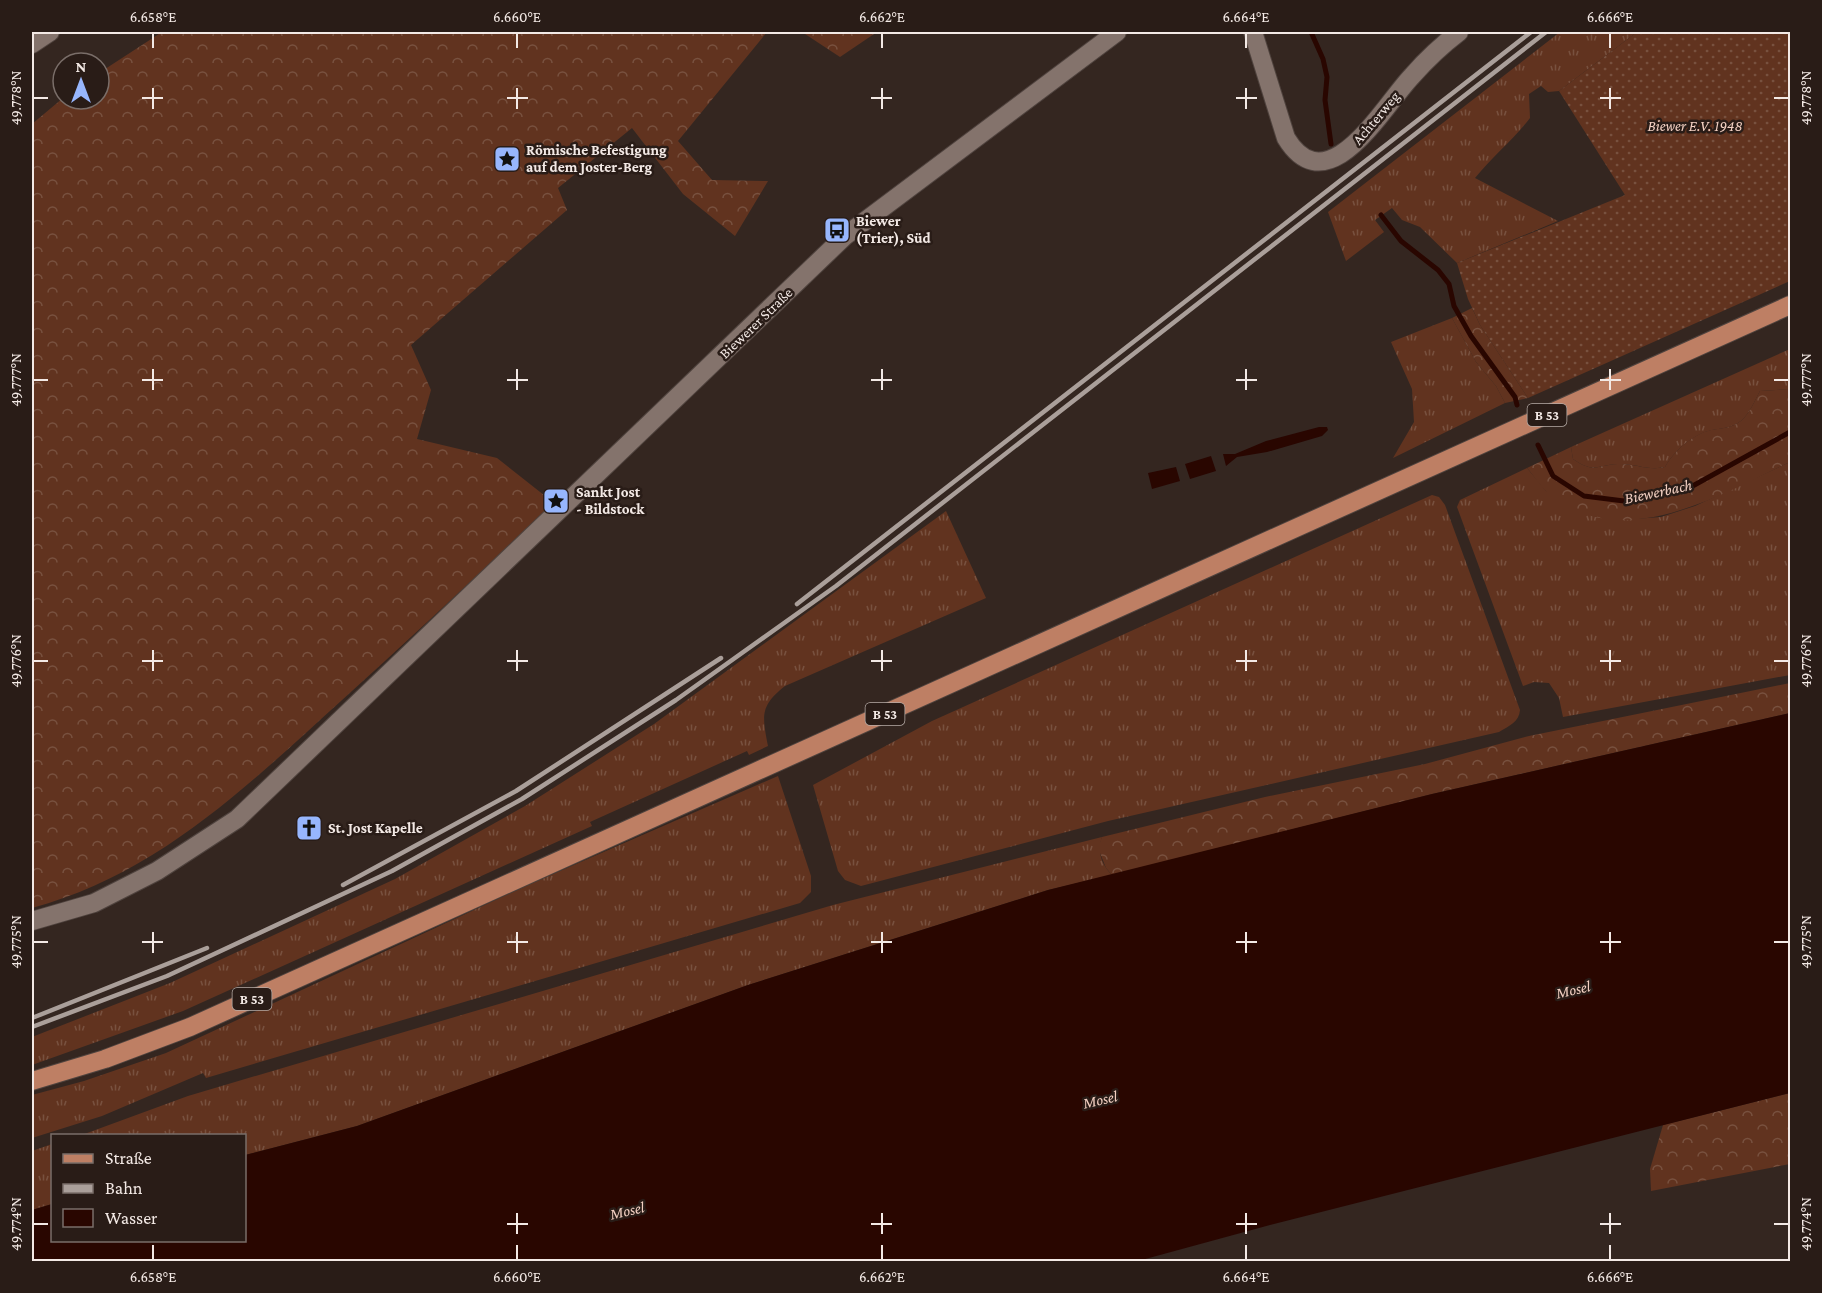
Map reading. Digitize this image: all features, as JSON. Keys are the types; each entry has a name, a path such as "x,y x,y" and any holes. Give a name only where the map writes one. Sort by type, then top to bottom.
{"main road":[{"name":"B 53","path":"32,1081 105,1059 190,1027 1791,305"}],"street":[{"path":"32,44 50,32"},
{"name":"Biewerer Straße","path":"32,921 94,903 158,872 237,819 845,236 1117,32"},
{"name":"Achterweg","path":"1253,32 1286,138 1294,151 1304,159 1324,160 1347,152 1364,135 1411,76 1460,32"}],"green space":[{"path":"162,32 767,32 678,141 712,180 768,181 735,236 683,194 632,128 558,188 567,210 411,345 431,390 417,439 497,458 554,503 306,733 198,824 160,850 120,873 78,893 32,908 32,124 51,108 51,111 111,111 111,65"},
{"path":"802,32 877,32 840,57"},
{"path":"1560,32 1637,32 1559,91 1548,92 1541,86 1529,94 1530,118 1475,178 1558,221 1457,263 1420,227 1402,220 1392,208 1375,220 1384,232 1346,261 1328,212"},
{"name":"Biewer E.V. 1948","path":"1637,32 1790,32 1790,281 1528,398 1480,325 1468,299 1457,263 1625,195 1559,91"},
{"path":"1472,308 1480,325 1528,398 1505,403 1496,386 1476,362 1452,318"},
{"path":"1452,318 1476,362 1496,386 1505,403 1393,458 1414,422 1412,389 1391,342"},
{"path":"1790,349 1790,389 1760,391 1742,420 1691,439 1673,455 1665,467 1618,464 1591,467 1573,459 1571,447"},
{"path":"1790,389 1790,462 1702,503 1670,513 1638,519 1607,519 1576,511 1548,493 1527,468 1571,447 1573,459 1586,466 1596,468 1618,464 1665,467 1679,449 1697,435 1731,426 1742,420 1760,391"},
{"path":"1790,462 1790,675 1563,717 1559,698 1549,683 1534,682 1523,686 1457,507 1460,500 1527,468 1546,491 1619,519 1661,517 1695,506"},
{"path":"1432,495 1439,497 1445,505 1520,710 1518,718 1510,726 1499,732 1108,821 861,886 845,880 838,871 813,785 932,721"},
{"path":"946,511 986,598 785,686 771,699 765,712 768,746 749,755 747,751 590,822 592,826 183,1011 32,1065 32,1037 170,983 395,879 525,806 654,724"},
{"path":"1790,683 1790,713 1432,794 1112,875 1106,868 1098,848 1102,837 1265,797 1425,764 1529,736"},
{"path":"778,776 811,876 811,892 800,903 206,1078 203,1073 102,1116 32,1138 32,1095 84,1081 166,1053 528,885"},
{"path":"1102,837 1101,857 1112,875 1048,890 748,985 357,1126 246,1155 246,1134 84,1134 188,1096 833,905"},
{"path":"1790,1093 1790,1164 1651,1191 1650,1169 1663,1125"},
{"path":"51,1144 51,1204 32,1210 32,1151"}],"water":[{"path":"1327,427 1328,430 1322,436 1267,452 1237,457 1226,466 1223,454 1235,454 1266,441"},
{"path":"1211,456 1216,471 1190,479 1185,464"},
{"path":"1176,467 1180,481 1152,489 1148,473"},
{"name":"Mosel","path":"1790,713 1790,1093 1270,1225 1138,1261 32,1261 32,1210 51,1204 51,1242 246,1242 246,1155 357,1126 748,985 1048,890 1432,794"}],"waterway":[{"name":"Biewerbach","path":"1311,32 1323,59 1327,77 1325,100 1331,144"},
{"name":"Biewerbach","path":"1381,215 1401,241 1438,270 1449,284 1454,306 1471,336 1515,397 1517,405"},
{"name":"Biewerbach","path":"1538,445 1553,476 1584,496 1624,501 1689,488 1790,432"}],"railway":[{"path":"797,604 1531,32"},
{"path":"32,1027 167,976 392,871 522,799 676,700 836,586 1546,32"},
{"path":"343,885 516,791 721,658"},
{"path":"32,1018 207,948"}],"place":[{"name":"Römische Befestigung auf dem Joster-Berg","path":"507,159"},
{"name":"Biewer (Trier), Süd","path":"837,230"},
{"name":"Sankt Jost - Bildstock","path":"556,501"},
{"name":"St. Jost Kapelle","path":"309,828"}]}
